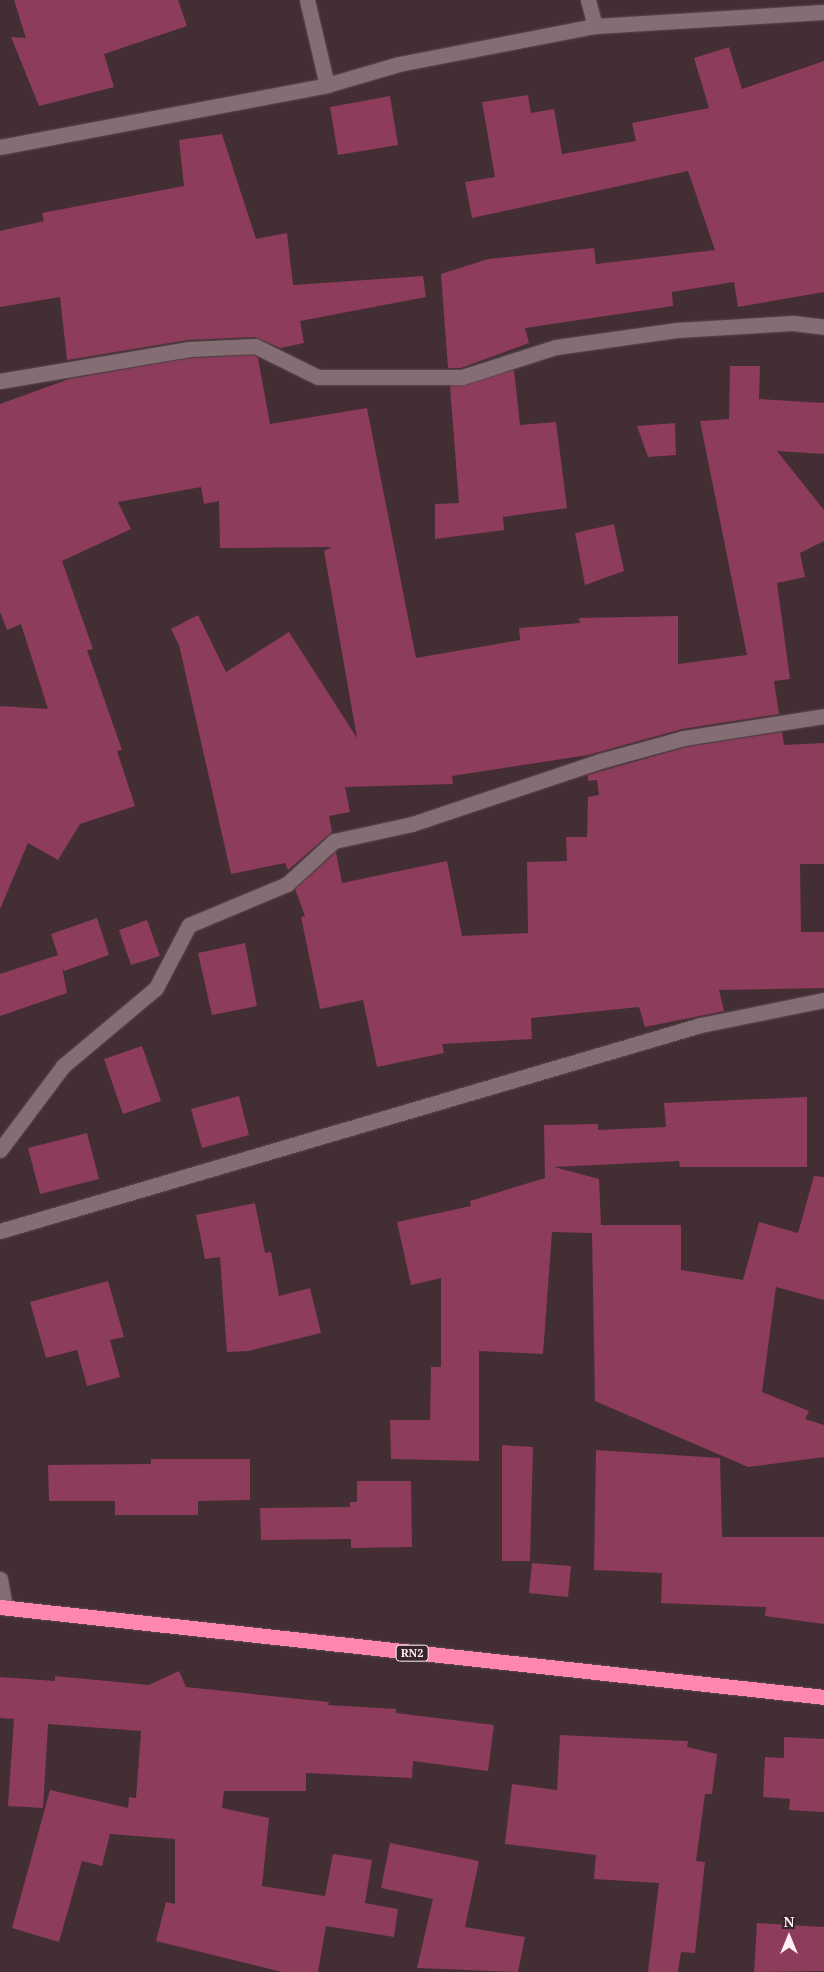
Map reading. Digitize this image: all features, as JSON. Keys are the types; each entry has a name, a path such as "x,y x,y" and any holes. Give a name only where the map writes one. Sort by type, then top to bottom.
{"highway":[{"name":"RN2","path":"3,1607 824,1697"}],"street":[{"path":"307,0 327,85"},
{"path":"588,0 595,26"},
{"path":"0,147 327,85 399,64 595,26 824,12"},
{"path":"0,381 189,349 255,346 318,377 462,377 556,347 667,332 793,322 824,328"},
{"path":"0,1150 63,1066 156,988 189,925 287,884 334,841 412,824 600,761 684,738 824,716"},
{"path":"0,1231 692,1028 824,1000"},
{"path":"0,1579 3,1607"}],"building":[{"path":"14,0 178,0 187,26 104,54 114,87 39,106 11,37 26,38"},
{"path":"729,47 742,89 824,61 824,292 738,307 734,282 672,292 673,306 525,328 529,343 461,368 448,368 441,274 488,259 594,248 596,264 715,250 688,171 472,218 465,182 495,177 482,102 528,95 531,113 554,109 562,154 636,141 632,123 709,108 694,58"},
{"path":"390,96 398,145 338,155 330,107"},
{"path":"222,134 256,239 287,233 293,285 423,276 426,297 300,321 304,343 280,348 255,337 188,340 67,360 60,297 0,307 0,231 44,221 42,213 184,186 179,140"},
{"path":"253,355 258,358 270,424 367,408 416,658 520,640 519,628 580,623 579,618 678,616 678,664 747,655 700,421 729,419 730,366 760,366 759,399 824,403 824,454 777,451 824,510 824,541 800,553 805,577 777,583 790,679 774,681 779,714 682,729 588,755 452,776 453,784 345,787 350,812 329,816 332,832 288,870 285,863 231,874 179,645 171,629 198,615 226,672 289,632 357,738 324,551 332,547 220,548 219,501 204,504 201,487 118,502 131,529 62,561 93,649 87,650 122,750 117,751 135,806 80,824 58,860 28,843 0,909 0,706 48,709 21,624 7,630 0,612 0,404 69,379 190,358"},
{"path":"514,370 520,425 556,422 567,508 503,517 504,530 435,539 435,504 459,503 450,386"},
{"path":"675,423 676,455 648,457 637,426"},
{"path":"614,524 624,571 585,585 575,533"},
{"path":"782,732 784,745 824,743 824,864 800,864 801,932 824,932 824,988 719,990 724,1011 645,1027 639,1007 531,1018 532,1039 442,1044 444,1053 377,1067 363,1000 320,1009 301,917 305,916 295,889 336,852 342,883 447,861 462,936 528,933 527,862 567,861 566,837 587,837 588,797 599,795 597,780 588,781 588,775 686,747"},
{"path":"97,918 109,955 64,971 62,967 67,993 0,1016 0,974 58,955 51,934"},
{"path":"147,920 160,956 131,965 119,930"},
{"path":"245,943 257,1006 212,1015 198,953"},
{"path":"142,1046 161,1101 123,1114 104,1059"},
{"path":"239,1096 249,1135 202,1148 191,1109"},
{"path":"807,1097 807,1167 680,1167 679,1161 554,1167 599,1179 601,1225 681,1225 681,1270 743,1280 759,1222 798,1233 814,1176 824,1177 824,1300 776,1287 762,1392 809,1411 805,1419 824,1425 824,1457 748,1467 595,1401 592,1233 552,1232 543,1354 479,1351 479,1461 391,1459 390,1420 430,1420 431,1367 441,1367 441,1278 411,1285 397,1222 471,1206 470,1201 545,1178 544,1125 598,1124 598,1130 666,1127 664,1103"},
{"path":"87,1133 99,1179 40,1194 28,1148"},
{"path":"255,1203 265,1253 271,1252 279,1296 310,1288 321,1333 248,1351 227,1352 220,1257 205,1259 196,1215"},
{"path":"108,1281 124,1337 110,1340 120,1377 87,1386 77,1350 46,1358 30,1302"},
{"path":"502,1445 533,1447 530,1561 502,1561"},
{"path":"596,1450 720,1458 722,1537 824,1537 824,1624 765,1616 766,1607 661,1603 662,1573 594,1570"},
{"path":"151,1459 250,1459 250,1500 198,1501 198,1515 115,1515 115,1501 49,1501 48,1465 151,1464"},
{"path":"357,1481 411,1481 412,1547 351,1548 351,1539 261,1540 260,1508 350,1507 350,1502 357,1502"},
{"path":"532,1563 571,1566 568,1597 529,1593"},
{"path":"179,1671 186,1687 329,1702 328,1705 396,1709 396,1713 494,1725 488,1771 413,1761 412,1778 306,1773 306,1791 224,1791 222,1808 269,1818 262,1886 325,1896 333,1854 372,1860 365,1903 398,1909 394,1937 326,1926 318,1972 282,1972 156,1941 166,1902 175,1904 175,1839 110,1834 102,1866 82,1861 59,1942 12,1928 50,1790 128,1808 129,1797 136,1798 141,1731 48,1724 43,1808 8,1806 14,1719 0,1718 0,1677 55,1681 55,1676 149,1685"},
{"path":"560,1735 688,1741 687,1747 717,1754 712,1794 705,1794 696,1861 705,1862 695,1953 681,1952 678,1972 648,1972 659,1883 594,1879 596,1855 505,1844 512,1784 557,1790"},
{"path":"784,1737 824,1739 824,1812 789,1810 790,1799 763,1797 765,1757 784,1758"},
{"path":"390,1843 479,1861 465,1927 525,1937 518,1972 417,1968 433,1899 381,1888"},
{"path":"757,1923 824,1927 824,1971 754,1972"}]}
